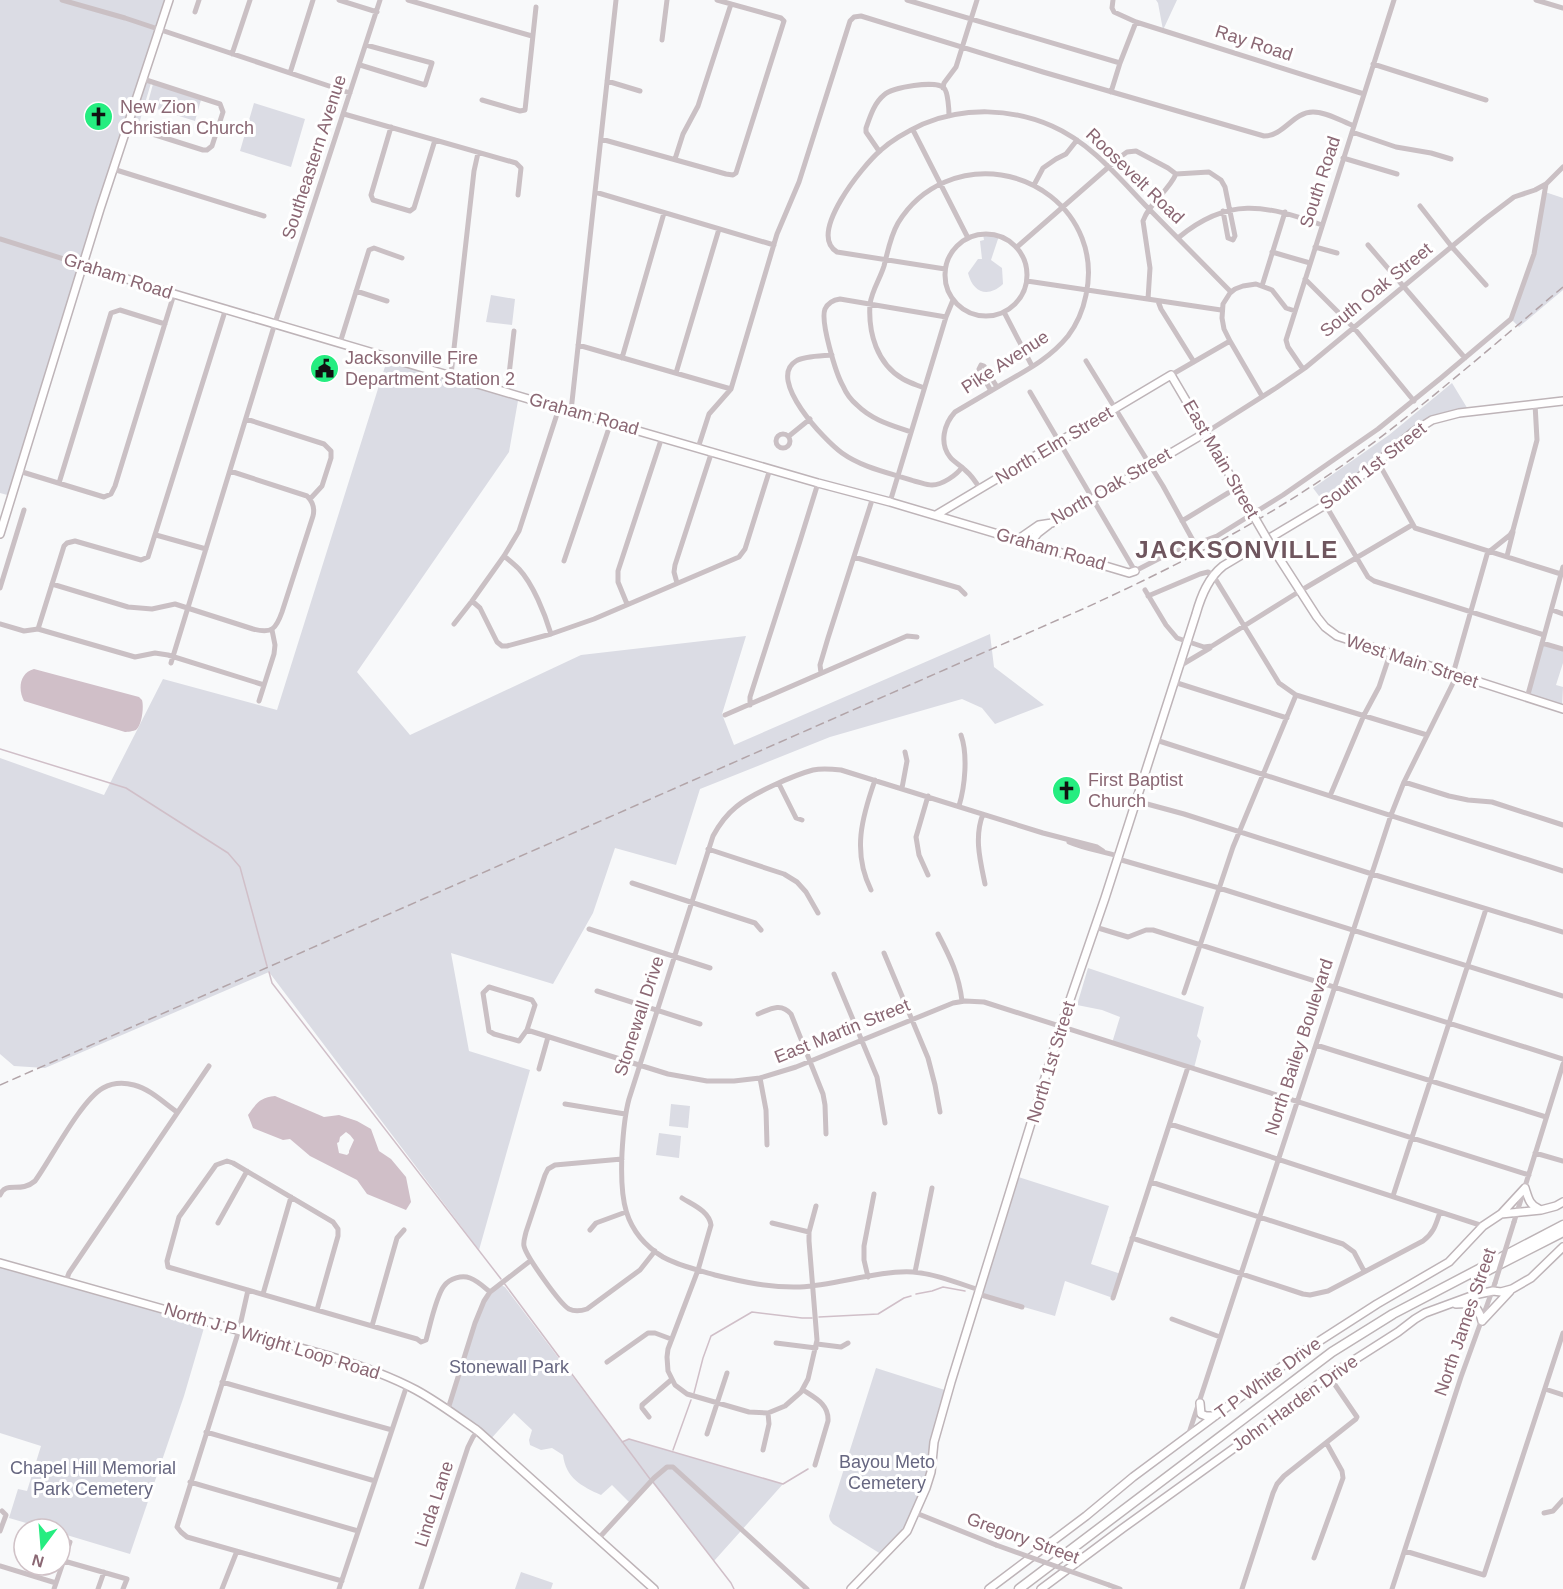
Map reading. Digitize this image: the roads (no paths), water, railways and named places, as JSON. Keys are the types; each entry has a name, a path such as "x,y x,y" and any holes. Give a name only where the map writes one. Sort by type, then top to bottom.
{"highway":[{"path":"1019,1589 1332,1352 1393,1314 1563,1224"},
{"path":"1028,1589 1276,1398 1354,1343 1410,1309 1563,1232"}],"main road":[{"path":"0,534 113,169 169,0"},
{"name":"Graham Road","path":"83,265 560,408 936,515 1129,573 1135,571"},
{"name":"North Elm Street","path":"936,515 1171,375"},
{"name":"East Main Street","path":"1171,375 1270,544"},
{"name":"South 1st Street","path":"1213,574 1325,504 1417,429 1437,418 1459,412 1563,401"},
{"name":"North Oak Street","path":"1017,540 1039,525 1052,523 1205,433"},
{"path":"1035,545 1034,538 1052,523"},
{"name":"West Main Street","path":"1270,544 1317,617 1332,633 1389,654 1563,709"},
{"name":"North 1st Street","path":"851,1589 903,1537 916,1513 929,1479 934,1442 951,1382 1061,1026 1118,857 1178,667 1198,608 1213,574"},
{"path":"1525,1188 1528,1200 1541,1210"},
{"path":"1502,1214 1525,1188"},
{"name":"T P White Drive","path":"989,1589 1078,1523 1133,1477 1293,1358 1377,1304 1449,1262 1482,1226 1502,1214 1541,1210 1563,1202"},
{"name":"John Harden Drive","path":"1041,1589 1329,1376 1415,1319 1474,1295 1492,1291 1501,1293 1512,1289 1531,1278 1563,1247"},
{"name":"North J P Wright Loop Road","path":"0,1263 344,1360 407,1385 448,1409 478,1431 654,1589"},
{"path":"1482,1321 1512,1289"},
{"path":"1449,1305 1465,1303 1474,1305 1482,1321"},
{"path":"1200,1403 1201,1414 1215,1416"}],"street":[{"path":"62,0 350,93"},
{"path":"195,12 199,0"},
{"path":"232,54 250,0"},
{"path":"290,73 313,0"},
{"path":"339,0 376,12"},
{"name":"Southeastern Avenue","path":"171,663 275,323 380,0"},
{"path":"408,0 532,36"},
{"path":"571,411 616,0"},
{"path":"662,40 667,0"},
{"path":"601,139 726,174 736,173 784,24 783,19 717,0"},
{"path":"907,0 1120,63"},
{"path":"949,116 944,83 956,67 977,0"},
{"name":"Ray Road","path":"1113,0 1114,12 1136,22 1364,94"},
{"path":"1536,0 1563,8"},
{"name":"South Road","path":"1303,369 1286,343 1294,311 1392,1"},
{"path":"675,159 683,134 699,101 731,4"},
{"path":"482,100 518,111 525,110 536,8"},
{"path":"699,448 710,414 731,389 777,234 798,182 850,23 854,17 861,16 962,48 1264,136 1277,133 1297,117 1310,112 1321,113 1396,147 1451,159"},
{"path":"1111,92 1136,22"},
{"path":"360,65 425,85 432,63 366,45"},
{"path":"1373,64 1486,100"},
{"path":"127,126 207,150 212,146 224,112 220,104 143,79"},
{"path":"607,81 640,91"},
{"path":"879,151 866,132 875,106 882,96 892,90 912,85 935,85 943,88"},
{"name":"Roosevelt Road","path":"945,269 837,252 832,248 828,238 835,212 847,189 865,165 895,139 934,120 949,116 985,111 1010,113 1052,126 1090,149 1231,292"},
{"path":"344,114 516,163 519,165 520,172 518,195"},
{"path":"391,127 371,195 373,200 410,211 414,208 435,140"},
{"path":"912,130 968,238"},
{"path":"1034,184 1043,168 1066,154 1077,140"},
{"path":"1017,247 1127,152 1134,151 1176,174 1203,172 1213,174 1223,184 1227,201 1226,211"},
{"path":"451,375 478,153"},
{"path":"1343,158 1397,174"},
{"name":"South Oak Street","path":"1205,433 1303,369 1514,197 1546,184 1563,167"},
{"path":"113,169 264,216"},
{"name":"Pike Avenue","path":"924,388 901,378 890,369 881,358 872,337 870,322 872,293 890,241 902,217 919,198 940,184 966,175 988,173 1017,178 1034,184 1062,207 1073,221 1084,248 1088,268 1087,290 1078,319 1068,336 1052,353 955,412 947,424 944,435 946,450 952,460 962,466 980,489"},
{"path":"1148,299 1150,268 1143,221 1145,214 1170,186 1176,174"},
{"path":"1030,392 1135,571 1168,554 1217,536 1354,446 1414,401 1510,319 1534,254 1546,184"},
{"path":"595,192 774,245"},
{"path":"1420,206 1486,285"},
{"path":"1178,238 1207,218 1226,211 1261,208 1284,212 1322,225"},
{"path":"1262,286 1284,212"},
{"path":"622,358 664,213"},
{"path":"676,373 719,229"},
{"path":"980,234 992,234 1006,239 1017,247 1024,258 1027,281 1018,301 1004,312 991,316 977,315 964,310 953,300 946,288 945,269 954,249 968,238 980,234"},
{"name":"Graham Road","path":"0,239 83,265"},
{"path":"1368,245 1465,358"},
{"path":"1315,247 1337,253"},
{"path":"340,343 369,250 374,248 402,258"},
{"path":"1272,252 1310,263"},
{"path":"1305,279 1354,328 1414,401"},
{"path":"1027,281 1221,310"},
{"path":"1262,396 1230,341 1223,325 1221,310 1231,292 1251,284 1274,292 1286,308 1294,311"},
{"path":"356,291 387,301"},
{"path":"19,471 104,497 111,495 174,294"},
{"path":"911,432 877,420 858,406 843,387 832,355 824,312 828,304 840,299 946,317"},
{"path":"890,502 953,300"},
{"path":"1158,301 1194,362"},
{"path":"38,629 64,546 70,541 141,560 148,557 226,308"},
{"path":"59,483 111,313 120,310 165,324"},
{"path":"1004,312 1032,366"},
{"path":"507,392 514,331"},
{"path":"1171,375 1230,341"},
{"path":"578,345 731,389"},
{"path":"832,355 798,360 788,370 788,386 822,436 850,459 932,486 955,476 962,466"},
{"path":"1086,361 1150,464 1195,544"},
{"path":"1507,556 1537,440 1535,404"},
{"path":"454,624 504,556 519,531 560,408"},
{"path":"246,419 324,444 329,448 332,455 324,481 310,499"},
{"path":"789,436 810,419"},
{"path":"564,561 611,422"},
{"path":"627,604 618,582 618,571 662,437"},
{"path":"677,583 675,565 712,451"},
{"path":"1378,462 1412,525 1418,530 1562,570 1561,582 1527,698"},
{"path":"472,601 480,608 497,642 502,646 507,646 594,619 739,557 742,554 770,468"},
{"path":"52,584 128,607 153,609 176,604 253,629 272,630 278,623 282,612 314,507 310,499 298,492 230,471"},
{"path":"750,705 750,697 818,483"},
{"path":"1182,521 1228,493"},
{"path":"821,673 820,665 828,638 873,498"},
{"path":"1325,504 1368,577 1374,581 1544,635"},
{"path":"0,588 24,510"},
{"path":"1178,667 1412,525"},
{"path":"1489,551 1513,530"},
{"path":"156,535 206,549"},
{"name":"North Bailey Boulevard","path":"1188,1436 1391,816 1404,782 1455,675 1489,551"},
{"path":"504,556 519,569 526,579 545,615 551,634"},
{"path":"854,557 959,588 965,594"},
{"path":"1148,596 1200,574 1213,574 1279,683 1296,695 1427,735"},
{"path":"1145,590 1172,634 1187,642 1204,647 1212,646"},
{"path":"1551,610 1563,614"},
{"path":"0,624 24,631 38,629 135,657 155,653 173,656 264,686"},
{"path":"259,701 274,654 272,630"},
{"path":"725,715 907,636 917,637"},
{"path":"1542,643 1563,649"},
{"path":"1330,796 1379,687 1389,654"},
{"path":"1174,682 1287,718"},
{"path":"1184,993 1233,848 1296,695"},
{"path":"959,806 964,781 961,735"},
{"path":"1156,740 1563,871"},
{"path":"902,788 907,761 905,752"},
{"name":"Stonewall Drive","path":"1022,1307 932,1275 915,1272 813,1286 786,1287 755,1284 670,1261 640,1237 626,1212 621,1189 629,1099 708,849 716,831 730,812 749,798 806,772 821,769 841,770 1097,847 1118,857 1563,996"},
{"path":"871,890 861,856 860,838 863,818 875,780"},
{"path":"1404,782 1459,798 1492,802 1563,825"},
{"path":"779,784 796,818 802,820"},
{"path":"928,796 916,837 919,855 928,875"},
{"path":"1136,801 1563,932"},
{"path":"983,814 978,839 985,884"},
{"path":"708,849 784,874 797,882 806,892 818,913"},
{"path":"632,883 754,923 761,930"},
{"path":"1393,1196 1486,909"},
{"path":"1095,927 1128,937 1146,930 1153,930 1563,1059"},
{"path":"589,929 710,968"},
{"path":"938,934 954,966 962,1001"},
{"path":"884,953 932,1071 940,1112"},
{"path":"834,974 879,1084 885,1123"},
{"path":"489,987 532,1000 535,1005 527,1030 523,1038 515,1041 489,1030 483,993 489,987"},
{"path":"597,991 700,1024"},
{"name":"East Martin Street","path":"527,1030 679,1077 707,1081 734,1081 760,1078 786,1071 944,1006 962,1001 975,1001 991,1004 1529,1175"},
{"path":"758,1014 776,1007 789,1011 824,1094 826,1134"},
{"path":"538,1069 548,1037"},
{"path":"1316,1045 1546,1117"},
{"name":"North James Street","path":"1392,1589 1461,1377 1495,1283 1563,1064"},
{"path":"66,1281 69,1272 208,1066"},
{"path":"1113,1298 1188,1067"},
{"path":"760,1078 766,1110 767,1145"},
{"path":"0,1195 7,1186 24,1188 35,1181 79,1114 94,1095 103,1088 116,1084 134,1085 146,1090 177,1112"},
{"path":"565,1104 626,1114"},
{"path":"1170,1124 1482,1226"},
{"path":"1535,1153 1563,1161"},
{"path":"622,1159 555,1165 548,1169 544,1175 523,1242 524,1248 530,1261 566,1306 574,1311 587,1308 640,1270 655,1251"},
{"path":"317,1310 338,1229 333,1222 247,1171 227,1161 216,1166 179,1216 167,1261 168,1267 421,1342 426,1340 441,1291 449,1281 467,1277 490,1292"},
{"path":"218,1223 247,1171"},
{"path":"1151,1182 1343,1244 1354,1252 1364,1271"},
{"path":"915,1272 932,1188"},
{"path":"868,1277 864,1246 874,1194"},
{"path":"263,1294 291,1197"},
{"path":"682,1198 707,1214 710,1220 709,1232 698,1270 671,1340 667,1357 671,1380 687,1394 748,1412 768,1413 785,1406 796,1398 808,1379 817,1346 809,1232 816,1206"},
{"path":"590,1230 596,1223 626,1212"},
{"path":"1132,1239 1310,1295 1328,1291 1428,1237 1434,1230 1440,1212"},
{"path":"772,1224 809,1232"},
{"path":"372,1326 398,1238 404,1230"},
{"path":"448,1409 484,1301 499,1284 530,1261"},
{"path":"248,1290 239,1330 177,1527 187,1537 342,1581"},
{"path":"1172,1319 1220,1337"},
{"path":"607,1362 648,1333 655,1333 671,1340"},
{"path":"1405,1551 1484,1575 1563,1333"},
{"path":"776,1344 841,1347 848,1343"},
{"path":"707,1434 727,1373"},
{"path":"1242,1589 1277,1484 1357,1417 1329,1376"},
{"path":"649,1417 642,1405 671,1380"},
{"path":"222,1382 392,1430"},
{"path":"339,1589 407,1385"},
{"path":"1545,1389 1563,1395"},
{"path":"802,1390 822,1403 828,1413 815,1465"},
{"path":"763,1450 769,1424 768,1413"},
{"name":"Linda Lane","path":"421,1589 468,1447 478,1431"},
{"path":"206,1432 375,1481"},
{"path":"1314,1558 1343,1478 1342,1471 1327,1444"},
{"path":"598,1539 654,1478 667,1467 675,1468 807,1589"},
{"path":"190,1482 358,1531"},
{"path":"1544,1513 1552,1511 1563,1500"},
{"path":"0,1532 6,1515 2,1510"},
{"name":"Gregory Street","path":"916,1513 996,1545 1120,1589"},
{"path":"222,1589 237,1551"},
{"path":"72,1563 127,1579 123,1589"},
{"path":"0,1566 55,1586"},
{"path":"99,1589 104,1572"}],"waterway":[{"path":"0,749 126,788 228,853 240,867 267,966"},
{"path":"269,972 272,983 501,1279"},
{"path":"504,1283 650,1479"},
{"path":"916,1294 943,1287 965,1291"},
{"path":"819,1317 878,1314 911,1296"},
{"path":"694,1393 711,1336 752,1312 812,1318"},
{"path":"673,1450 691,1400"},
{"path":"622,1442 629,1439 783,1484 808,1469"},
{"path":"653,1482 734,1589"}],"railway":[{"path":"0,1085 1085,608 1185,560 1281,506 1343,465 1427,400 1563,287"}],"place":[{"name":"New Zion Christian Church","path":"99,117"},
{"name":"Jacksonville Fire Department Station 2","path":"324,368"},
{"name":"First Baptist Church","path":"1067,790"}],"district":[{"name":"JACKSONVILLE","path":"1237,549"}],"park label":[{"name":"Stonewall Park","path":"509,1367"},
{"name":"Bayou Meto Cemetery","path":"887,1472"},
{"name":"Chapel Hill Memorial Park Cemetery","path":"93,1478"}]}
